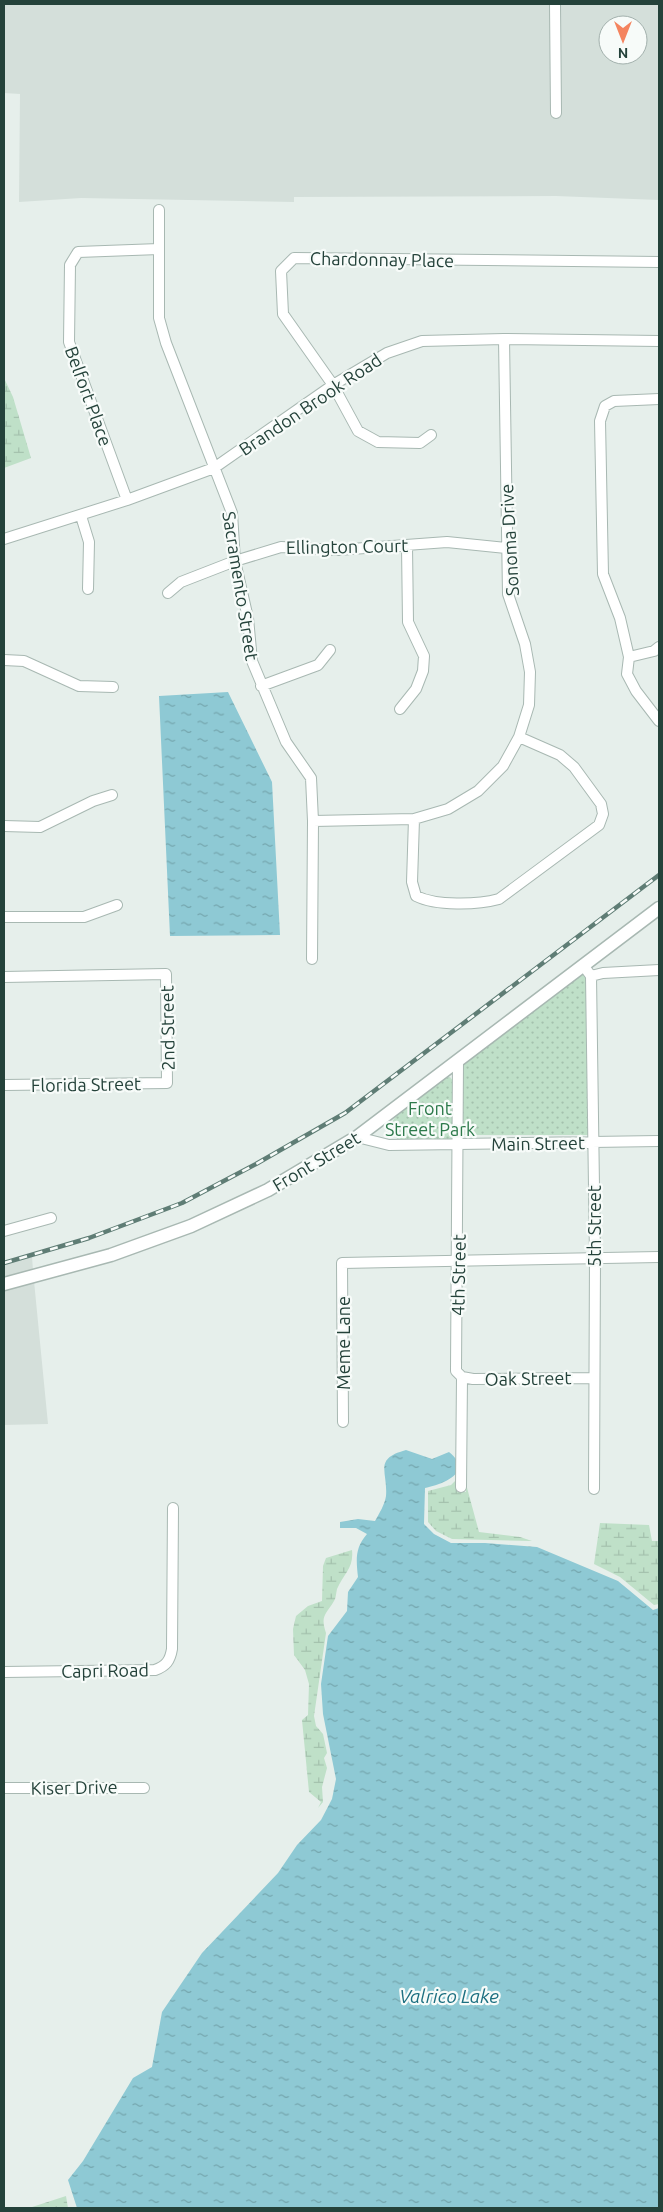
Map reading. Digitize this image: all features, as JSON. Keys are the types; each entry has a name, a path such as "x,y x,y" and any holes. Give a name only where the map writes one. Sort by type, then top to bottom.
{"street":[{"path":"555,4 556,113"},
{"name":"Sacramento Street","path":"159,210 159,318 166,343 232,513 235,561 248,618 252,661 286,742 311,778 313,821 312,959"},
{"name":"Belfort Place","path":"127,500 69,342 70,265 78,252 159,249"},
{"name":"Chardonnay Place","path":"431,435 420,443 378,442 358,431 333,385 283,314 281,271 294,258 659,262"},
{"name":"Brandon Brook Road","path":"4,539 81,516 214,468 333,385 386,353 422,341 504,339 659,340"},
{"name":"Sonoma Drive","path":"313,821 414,818 448,809 478,791 503,766 519,737 529,706 530,672 525,644 508,594 504,339"},
{"path":"659,399 614,401 605,406 600,421 603,574 620,618 629,656 627,674 636,691 659,721"},
{"path":"81,516 89,542 88,589"},
{"name":"Ellington Court","path":"168,592 181,582 281,546 338,550 446,542 506,548"},
{"path":"400,709 416,689 423,671 424,656 408,622 407,546"},
{"path":"629,656 659,647"},
{"path":"261,686 318,666 330,650"},
{"path":"4,660 24,661 79,686 113,687"},
{"path":"414,818 412,882 416,896 429,902 488,902 499,899 599,825 603,814 601,804 574,767 560,755 519,737"},
{"path":"4,826 40,827 93,801 112,795"},
{"path":"4,917 84,917 117,904"},
{"name":"Front Street","path":"4,1284 111,1255 191,1226 268,1190 357,1137 659,908"},
{"path":"583,965 591,976 603,973 659,970"},
{"name":"2nd Street","path":"4,977 166,974 167,1083"},
{"name":"5th Street","path":"591,976 595,1257 594,1489"},
{"name":"4th Street","path":"458,1061 459,1144 456,1370 462,1377 461,1487"},
{"name":"Florida Street","path":"4,1085 167,1083"},
{"name":"Main Street","path":"357,1137 389,1145 659,1141"},
{"path":"4,1231 52,1218"},
{"path":"458,1261 659,1257"},
{"name":"Meme Lane","path":"344,1422 342,1263 458,1261"},
{"name":"Oak Street","path":"462,1377 473,1379 593,1378"},
{"name":"Capri Road","path":"4,1672 155,1670 163,1667 171,1656 172,1649 173,1508"},
{"name":"Kiser Drive","path":"4,1788 144,1788"}],"shaded area":[{"path":"4,4 551,4 552,118 560,118 560,4 659,4 659,200 556,196 294,197 294,202 81,198 19,202 20,94 4,93"},
{"path":"32,1256 33,1271 4,1279 4,1262"},
{"path":"34,1281 48,1424 4,1425 4,1289"}],"green space":[{"path":"4,378 13,397 31,458 4,468"},
{"path":"583,972 588,983 589,1135 463,1135 463,1063"},
{"name":"Front Street Park","path":"450,1077 453,1081 453,1138 440,1142 423,1143 400,1140 395,1137 392,1122 396,1116 445,1078"},
{"path":"457,1479 457,1492 466,1492 466,1484 479,1532 520,1537 532,1541 452,1539 436,1531 428,1522 428,1491 451,1485"},
{"path":"600,1523 649,1525 652,1541 659,1541 659,1604 654,1605 620,1577 594,1564"},
{"path":"352,1550 350,1566 337,1589 335,1600 324,1619 326,1633 314,1716 316,1726 323,1734 327,1753 324,1758 327,1768 322,1787 323,1802 318,1808 321,1802 309,1792 302,1720 308,1715 309,1684 305,1670 294,1655 293,1629 296,1616 308,1606 322,1601 323,1566 326,1558"},
{"path":"66,2196 68,2208 29,2208"}],"water":[{"path":"228,692 272,782 280,935 170,936 159,696"},
{"name":"Valrico Lake","path":"406,1450 432,1459 449,1452 456,1459 459,1466 457,1472 447,1480 425,1488 424,1524 434,1534 451,1543 485,1543 537,1547 618,1581 653,1610 659,1608 659,2208 77,2208 68,2180 83,2161 133,2078 152,2067 162,2012 202,1953 278,1873 297,1845 321,1820 332,1799 336,1779 323,1714 321,1684 328,1636 347,1611 348,1592 358,1577 358,1549 367,1534 356,1528 340,1528 340,1522 358,1519 375,1521 386,1496 384,1467 386,1462 389,1457"}],"railway":[{"path":"4,1263 89,1238 182,1203 256,1164 345,1113 659,875"}]}
